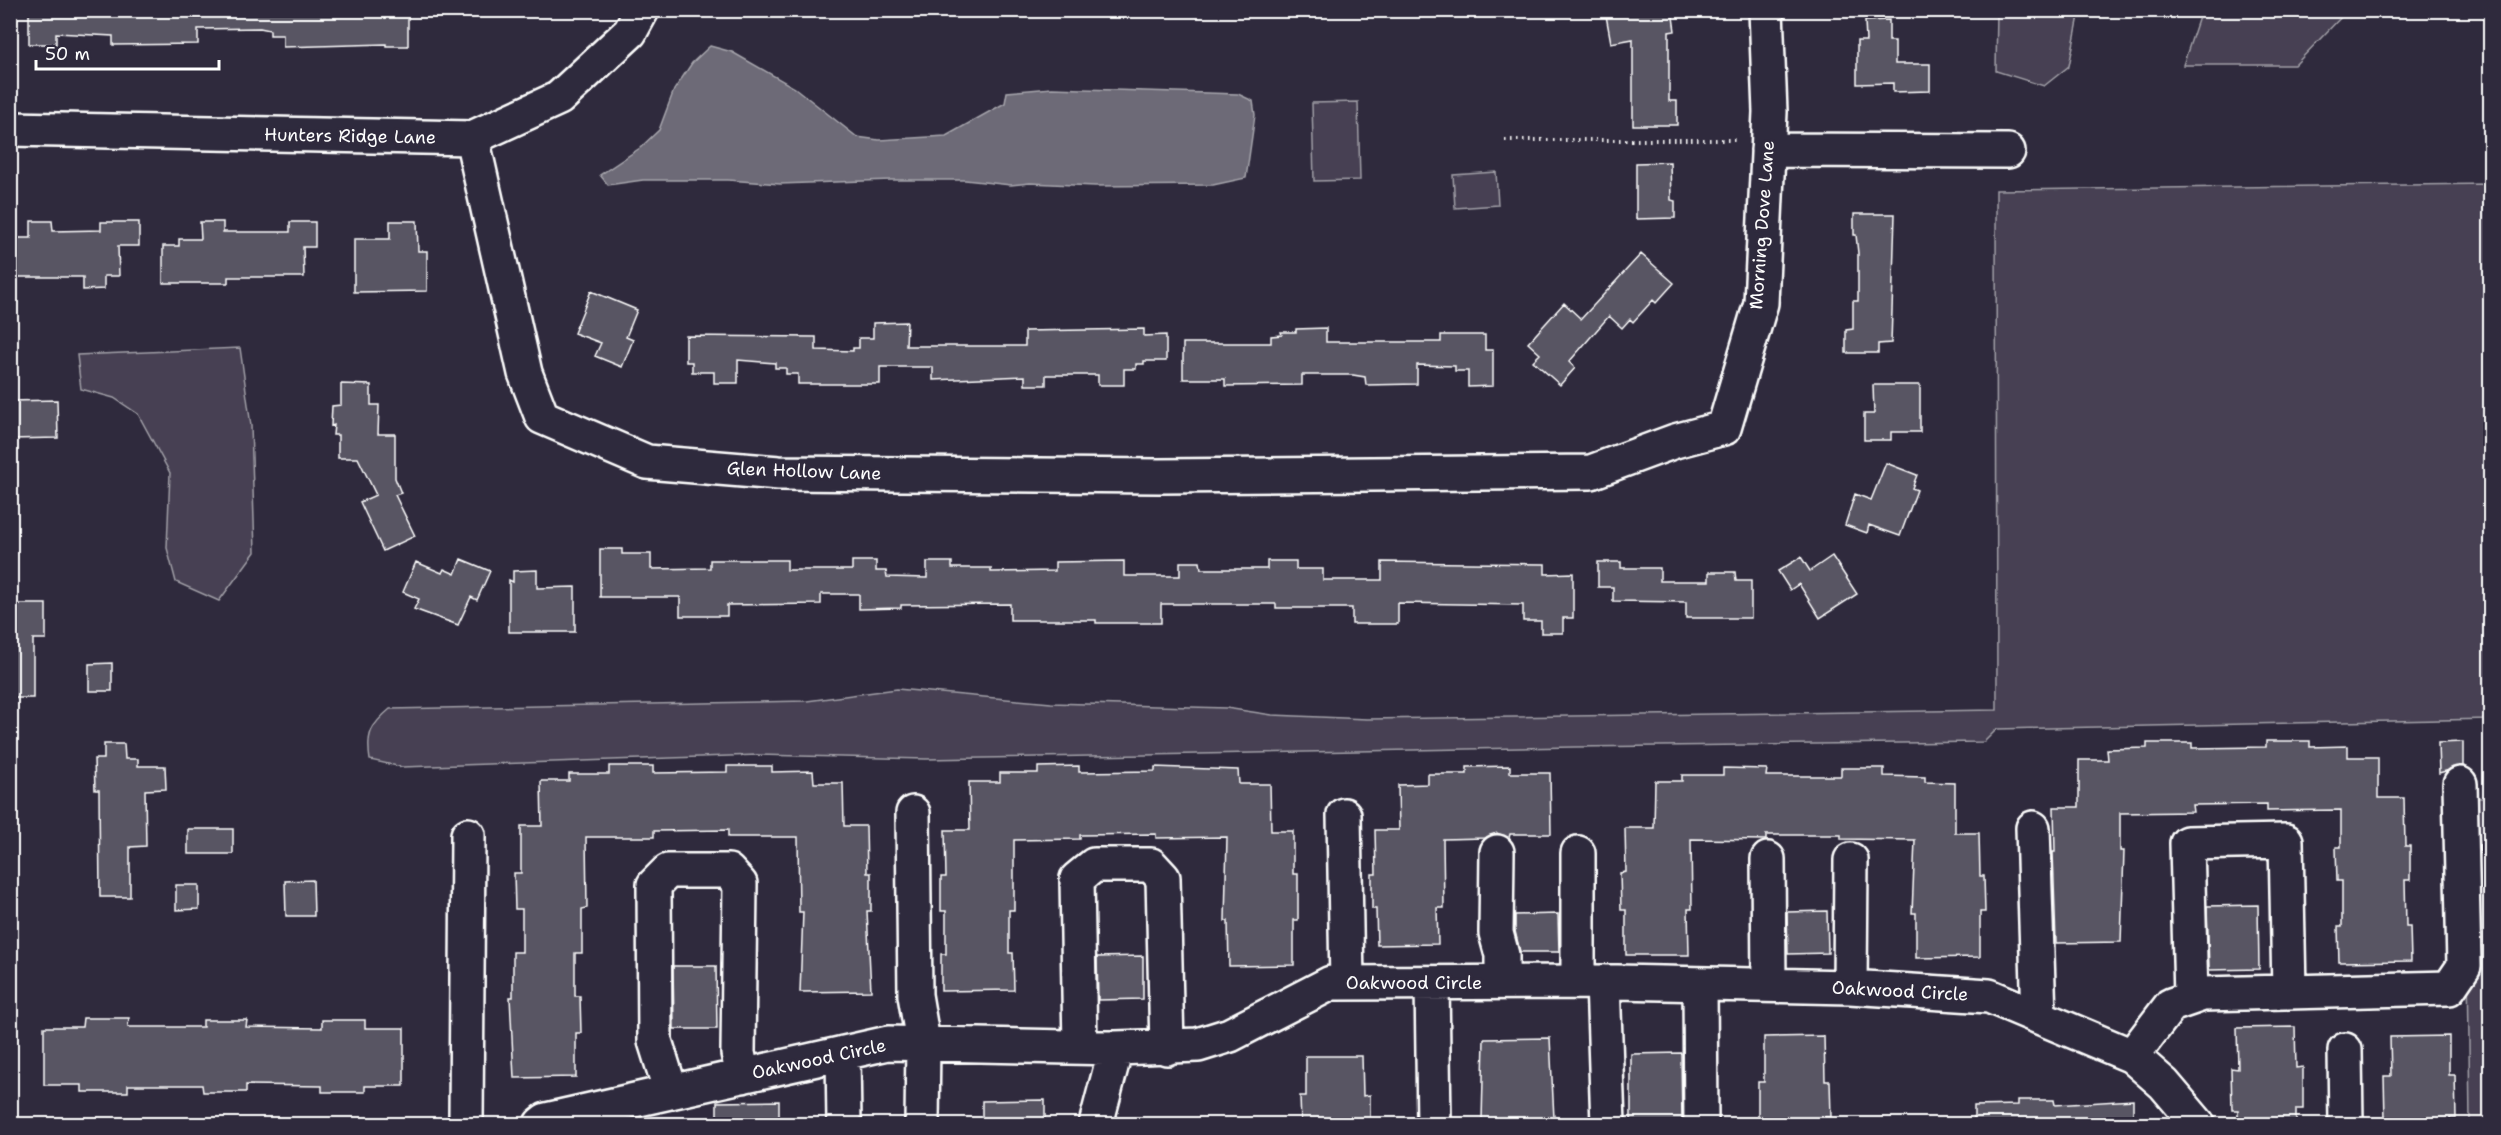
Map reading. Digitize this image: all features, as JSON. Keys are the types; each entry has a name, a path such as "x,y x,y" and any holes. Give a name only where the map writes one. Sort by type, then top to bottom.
{"street":[{"name":"Hunters Ridge Lane","path":"10,129 472,138 559,98 630,32 642,10"},
{"name":"Morning Dove Lane","path":"1365,474 1591,472 1675,441 1724,428 1761,303 1770,112 1766,10"},
{"name":"Glen Hollow Lane","path":"472,138 525,373 542,417 647,462 779,473 1147,476 1365,474"},
{"path":"1768,150 2008,151"},
{"path":"2132,1056 2171,1005 2203,994 2449,988 2464,966 2460,784"},
{"path":"913,813 915,994 923,1042 922,1125"},
{"path":"1344,815 1347,983"},
{"path":"2033,828 2039,1017"},
{"path":"464,1124 468,835"},
{"path":"2191,998 2187,843 2286,841 2289,991"},
{"path":"1497,852 1496,933 1502,956 1502,982"},
{"path":"1578,853 1608,1125"},
{"path":"1768,859 1768,985"},
{"path":"1850,987 1851,860"},
{"path":"1080,1047 1077,879 1094,865 1151,864 1163,878 1167,1048"},
{"path":"671,1092 655,1041 654,885 668,871 728,871 740,884 738,1053 743,1076"},
{"name":"Oakwood Circle","path":"541,1125 546,1120 888,1042 1167,1048 1198,1045 1230,1035 1331,983 1591,982 1850,987 1989,996 2132,1056 2164,1084 2198,1125"},
{"path":"1432,983 1434,1125"},
{"path":"1700,985 1701,1125"},
{"path":"1096,1125 1116,1048"},
{"path":"2345,1050 2346,1125"},
{"path":"843,1053 844,1125"}],"path":[{"path":"1505,140 1736,140"}],"shaded area":[{"path":"2201,10 2347,11 2295,65 2183,65"},
{"path":"1997,11 2080,11 2069,66 2044,86 1996,71"},
{"path":"710,46 732,52 795,88 857,137 879,140 946,136 1005,103 1007,92 1052,88 1238,94 1253,101 1255,115 1246,178 1213,185 1095,186 1030,183 1011,185 965,180 780,184 728,180 643,180 608,185 600,175 640,148 659,130 674,90 692,63"},
{"path":"1358,102 1360,180 1314,181 1312,103"},
{"path":"1496,172 1498,205 1455,208 1453,175"},
{"path":"2490,184 2490,719 1997,729 1984,742 926,759 758,755 402,767 370,760 371,731 378,720 390,709 807,701 897,689 1051,703 1226,708 1272,715 1367,719 1997,710 1996,190"},
{"path":"240,348 251,426 255,552 219,601 176,582 167,548 170,473 138,414 114,398 81,389 77,355"},
{"path":"2466,798 2490,798 2490,1124 2470,1124"}],"building":[{"path":"29,10 399,10 399,17 408,17 408,46 386,46 386,44 283,47 283,35 270,35 270,30 260,28 198,29 198,44 113,45 113,36 56,33 56,44 29,44"},
{"path":"1605,10 1672,10 1675,31 1669,32 1669,101 1677,101 1677,125 1633,125 1633,39 1611,43"},
{"path":"1889,20 1889,41 1895,41 1895,64 1930,64 1930,91 1893,92 1893,83 1857,84 1857,41 1866,41 1865,21"},
{"path":"1670,162 1671,200 1675,201 1675,218 1636,219 1636,163"},
{"path":"1854,214 1895,214 1891,343 1878,344 1878,353 1846,353 1846,330 1853,329 1853,301 1858,301 1858,253 1856,235 1854,235"},
{"path":"31,221 52,221 53,231 101,230 101,222 139,222 139,246 118,246 119,276 104,276 104,289 83,290 83,277 10,277 10,243 16,243 16,238 31,238"},
{"path":"390,221 417,221 418,251 427,251 427,291 354,292 354,239 390,239"},
{"path":"200,222 223,222 223,232 290,232 290,222 315,222 315,247 303,247 304,277 228,277 228,283 163,283 163,246 179,246 179,239 201,239"},
{"path":"1641,254 1674,283 1656,303 1653,300 1633,322 1630,319 1622,328 1609,316 1569,362 1575,368 1560,385 1533,361 1540,354 1528,343 1564,303 1581,319"},
{"path":"591,291 637,310 626,337 633,340 622,367 595,356 601,343 574,333"},
{"path":"907,322 906,346 1025,346 1025,331 1144,329 1144,336 1166,335 1166,361 1144,361 1144,364 1136,364 1136,369 1124,369 1124,385 1098,385 1098,375 1046,375 1046,385 1025,385 1025,376 933,380 933,367 880,367 880,384 798,384 798,374 786,374 786,368 775,368 775,363 738,360 738,383 714,383 714,372 692,372 692,362 686,362 686,336 816,337 816,350 853,351 853,348 859,348 859,338 873,338 873,323"},
{"path":"1326,328 1326,342 1441,342 1441,335 1485,335 1485,350 1493,350 1493,386 1468,387 1468,371 1455,371 1455,366 1417,365 1417,384 1366,385 1365,377 1353,375 1302,375 1302,385 1225,386 1225,379 1183,379 1183,343 1271,343 1271,336 1282,335 1281,332"},
{"path":"341,384 371,385 371,405 379,405 378,434 395,434 395,478 401,493 395,495 415,536 383,551 360,502 376,495 358,458 338,458 338,435 333,435 334,425 331,426 332,406 341,405"},
{"path":"1873,385 1920,385 1920,432 1891,432 1891,440 1864,440 1864,414 1874,414"},
{"path":"57,400 58,438 10,439 10,401"},
{"path":"1886,463 1917,475 1912,488 1917,490 1900,536 1869,525 1867,533 1845,525 1855,494 1871,500"},
{"path":"600,549 622,549 622,554 651,554 651,569 710,568 710,560 787,560 787,570 852,570 852,561 876,561 876,571 886,571 887,577 927,578 927,562 952,562 952,568 991,568 991,572 1055,571 1055,562 1124,561 1124,576 1180,576 1180,562 1200,562 1201,569 1267,569 1267,561 1296,561 1296,569 1323,569 1323,580 1382,580 1382,562 1545,564 1545,574 1573,573 1573,618 1563,618 1563,633 1541,633 1541,621 1523,621 1523,605 1398,603 1398,624 1352,624 1352,608 1276,608 1276,604 1161,604 1161,623 1096,623 1096,620 1010,620 1010,604 901,605 901,608 859,609 859,594 821,594 821,604 727,605 727,616 680,616 680,597 600,597"},
{"path":"1832,556 1857,594 1820,618 1799,584 1790,590 1778,571 1801,557 1810,571"},
{"path":"461,559 490,571 477,600 471,597 458,625 414,609 419,599 403,592 416,562 442,573 444,569 455,574"},
{"path":"1598,562 1621,562 1621,568 1660,568 1660,581 1709,581 1709,572 1735,572 1736,581 1751,581 1751,618 1686,618 1686,602 1613,601 1613,587 1598,587"},
{"path":"537,570 537,588 575,587 575,632 509,632 509,580 513,582 513,571"},
{"path":"10,604 46,604 46,639 33,639 33,698 10,698"},
{"path":"112,663 112,691 89,691 89,664"},
{"path":"2266,741 2310,741 2310,747 2348,746 2348,757 2378,757 2378,798 2404,798 2405,846 2410,846 2410,880 2405,880 2406,926 2410,926 2411,961 2339,962 2338,927 2342,927 2342,881 2337,881 2336,847 2341,847 2341,810 2267,811 2267,804 2192,805 2193,812 2120,813 2120,851 2124,851 2121,942 2056,943 2054,807 2079,807 2079,760 2108,760 2107,749 2147,748 2147,743 2192,743 2192,748 2266,747"},
{"path":"2463,742 2463,766 2439,773 2438,743"},
{"path":"104,744 124,744 125,759 138,759 138,766 165,766 166,789 145,790 146,846 130,847 130,897 100,897 99,790 95,790 94,759 104,759"},
{"path":"609,766 653,766 653,773 727,772 727,766 772,766 772,772 813,771 814,783 843,783 844,826 866,826 867,873 871,873 871,911 867,911 871,991 800,992 803,912 799,912 798,837 728,837 728,830 654,831 654,837 586,837 587,908 582,909 582,953 575,953 575,996 580,996 581,1033 576,1033 576,1077 514,1078 510,997 513,997 513,952 522,952 522,909 515,909 514,873 521,873 521,826 542,826 541,781 569,781 569,774 609,774"},
{"path":"1079,766 1079,772 1155,771 1155,767 1238,770 1239,784 1270,784 1271,831 1293,831 1293,874 1298,874 1298,920 1294,920 1294,965 1229,966 1228,921 1225,921 1227,837 1156,838 1156,834 1080,835 1080,839 1014,840 1014,910 1009,910 1009,953 1013,953 1014,990 941,991 941,954 946,954 946,911 941,911 941,877 946,877 945,830 970,830 969,782 1000,782 1000,773 1038,773 1038,767"},
{"path":"1510,766 1510,773 1550,773 1551,834 1510,834 1509,838 1497,833 1485,838 1443,839 1444,908 1437,908 1438,944 1377,945 1376,909 1372,909 1372,874 1376,874 1375,830 1399,830 1398,785 1428,784 1428,774 1467,774 1467,767"},
{"path":"1723,768 1767,769 1766,776 1841,776 1841,768 1884,768 1884,776 1925,777 1925,782 1955,783 1955,833 1979,833 1980,876 1984,876 1985,912 1980,912 1980,957 1916,958 1916,913 1912,913 1915,840 1841,839 1841,835 1766,835 1766,840 1691,839 1692,909 1688,909 1689,955 1626,955 1626,910 1621,910 1620,873 1626,872 1625,828 1654,828 1655,781 1682,781 1682,775 1723,775"},
{"path":"188,829 233,829 233,854 188,854"},
{"path":"313,880 314,916 286,916 285,881"},
{"path":"176,885 199,885 199,909 176,910"},
{"path":"2258,905 2259,969 2209,970 2207,906"},
{"path":"1827,911 1828,953 1788,954 1787,912"},
{"path":"1558,914 1559,952 1520,952 1515,931 1515,915"},
{"path":"1143,956 1143,999 1098,1000 1097,957"},
{"path":"673,966 716,966 717,1029 674,1029"},
{"path":"83,1018 129,1018 128,1027 203,1027 203,1020 247,1020 246,1027 322,1028 322,1020 365,1020 365,1028 404,1028 404,1086 365,1086 365,1092 322,1092 322,1086 246,1085 246,1092 203,1092 202,1085 128,1085 128,1092 82,1092 82,1085 44,1085 44,1027 82,1027"},
{"path":"2295,1027 2296,1068 2303,1067 2303,1109 2296,1109 2296,1125 2238,1125 2238,1110 2232,1110 2231,1068 2238,1069 2237,1028"},
{"path":"1824,1036 1825,1081 1830,1081 1831,1117 1825,1117 1825,1125 1765,1125 1765,1118 1758,1118 1758,1082 1764,1082 1764,1037"},
{"path":"2449,1036 2449,1075 2455,1075 2456,1118 2450,1118 2450,1125 2391,1125 2391,1119 2385,1119 2384,1076 2391,1076 2390,1037"},
{"path":"1550,1038 1554,1119 1550,1120 1550,1125 1486,1125 1485,1120 1482,1120 1484,1039"},
{"path":"1681,1053 1682,1125 1631,1125 1631,1054"},
{"path":"1306,1056 1362,1056 1363,1096 1370,1095 1370,1125 1301,1125 1300,1096 1306,1096"},
{"path":"1045,1100 1045,1125 982,1125 982,1101"},
{"path":"2018,1100 2054,1100 2055,1105 2133,1100 2133,1125 1974,1125 1974,1106 2018,1105"},
{"path":"779,1101 779,1125 717,1125 717,1102"}]}
